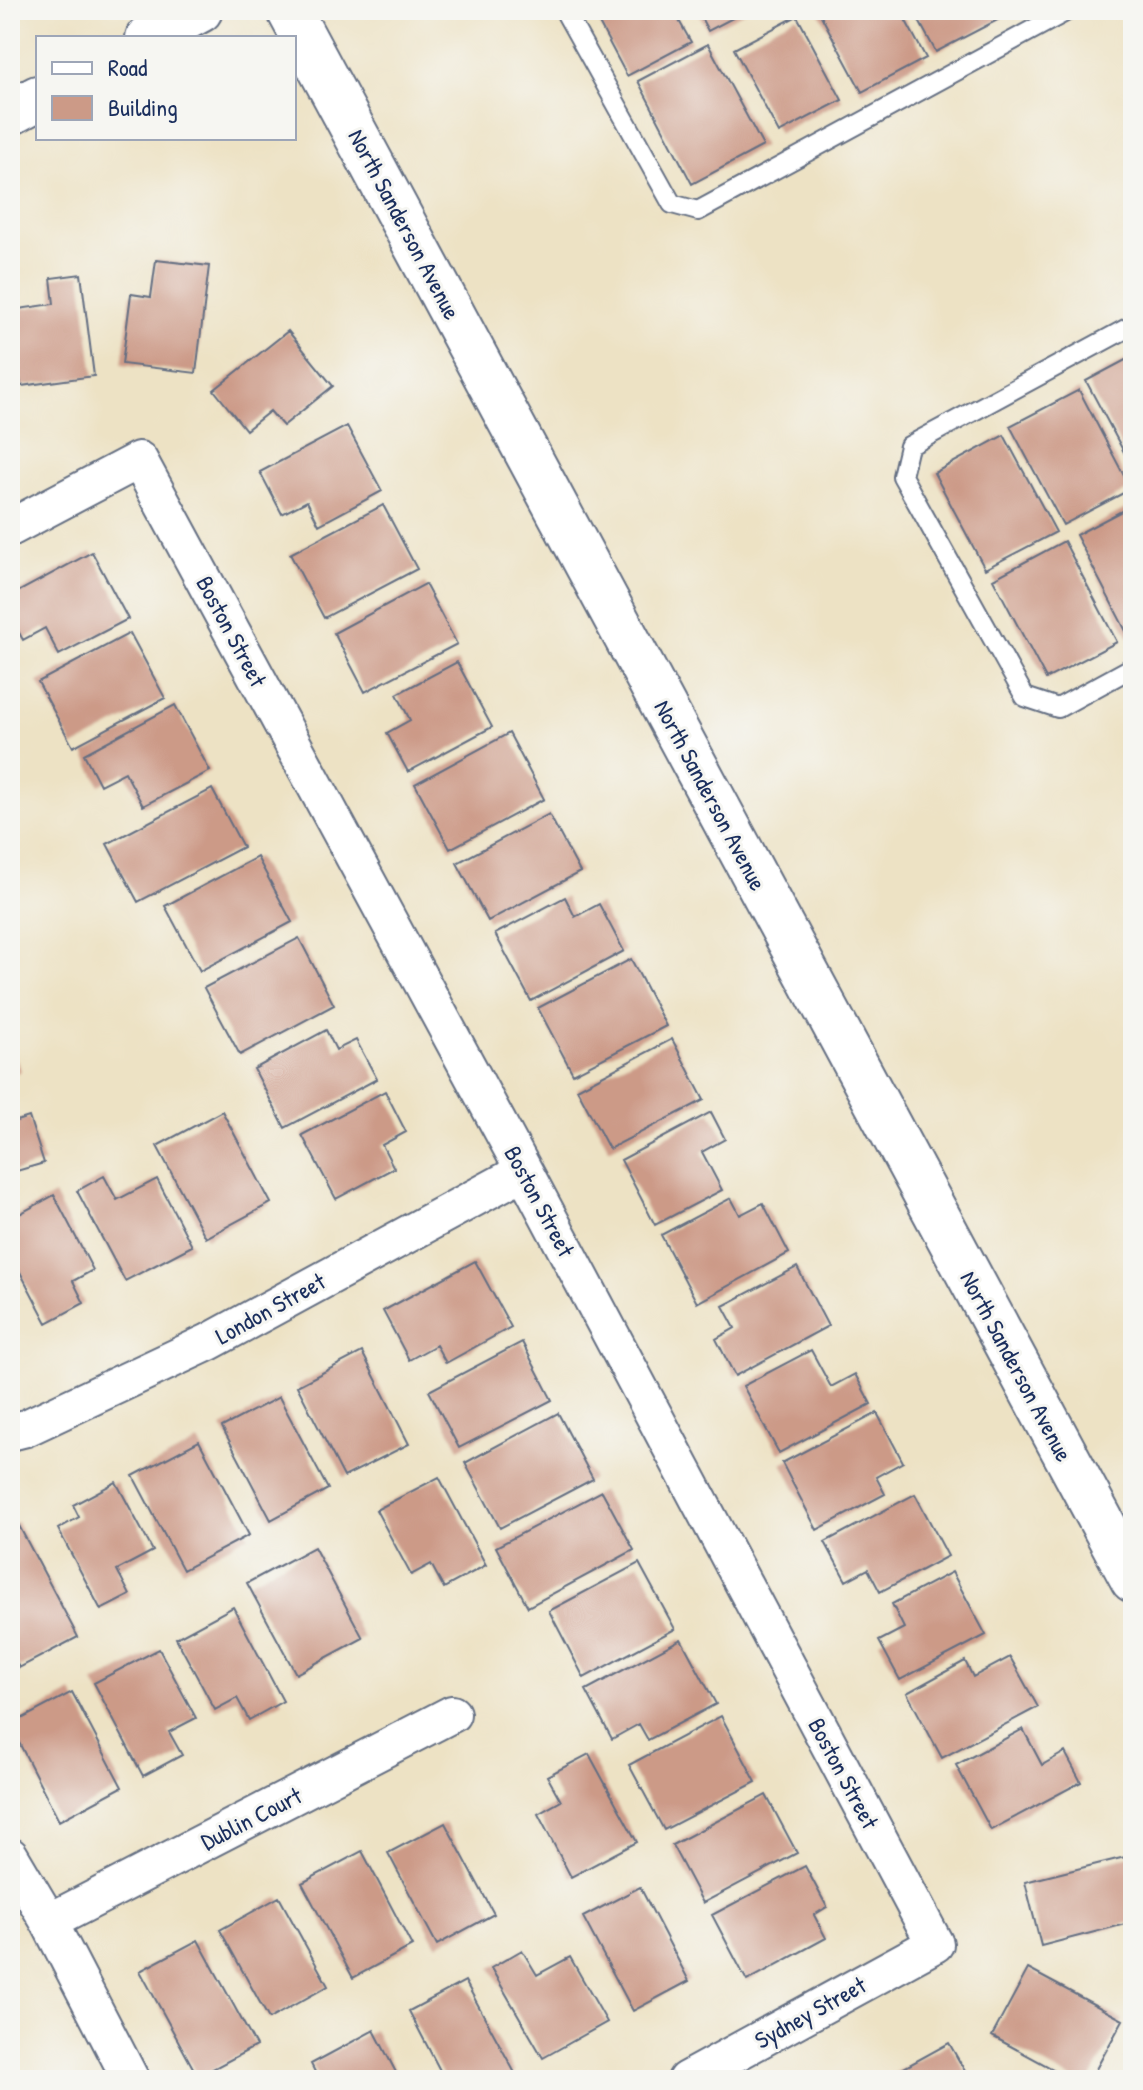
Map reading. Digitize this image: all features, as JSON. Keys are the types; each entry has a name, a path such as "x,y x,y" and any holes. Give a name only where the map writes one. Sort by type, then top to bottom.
{"main road":[{"path":"152,36 200,10"},
{"name":"North Sanderson Avenue","path":"289,10 1133,1580"},
{"path":"10,113 36,99"}],"street":[{"name":"Boston Street","path":"10,528 139,460 524,1171 935,1944"},
{"name":"London Street","path":"10,1432 26,1428 209,1342 524,1171"},
{"name":"Dublin Court","path":"49,1922 452,1714"},
{"path":"10,1856 49,1922 131,2080"},
{"name":"Sydney Street","path":"686,2080 935,1944"}],"lane":[{"path":"564,10 672,204 698,211 1069,10"},
{"path":"1133,325 909,446 902,476 1025,697 1058,708 1133,667"}],"building":[{"path":"592,10 673,10 691,42 627,76"},
{"path":"697,10 748,10 708,31"},
{"path":"818,10 900,10 926,58 862,92"},
{"path":"913,10 1004,10 1007,15 936,52"},
{"path":"797,16 842,100 779,133 734,49"},
{"path":"708,44 763,146 692,184 638,81"},
{"path":"156,260 209,266 196,373 122,364 131,294 151,297"},
{"path":"81,274 94,376 21,386 11,310 54,304 51,278"},
{"path":"288,331 333,386 283,426 270,411 246,430 214,390"},
{"path":"1133,356 1133,469 1086,381"},
{"path":"1079,390 1131,489 1063,525 1010,426"},
{"path":"347,426 382,491 319,525 307,501 282,514 260,472"},
{"path":"1004,435 1056,532 985,569 934,473"},
{"path":"383,505 417,569 324,618 290,554"},
{"path":"1133,505 1133,635 1129,637 1076,535"},
{"path":"1064,541 1117,642 1046,679 993,579"},
{"path":"92,552 128,619 59,655 45,628 23,640 10,616 10,596"},
{"path":"425,584 457,644 365,692 334,633"},
{"path":"130,633 165,698 73,747 38,682"},
{"path":"457,662 492,727 408,772 387,733 410,720 397,694"},
{"path":"175,705 210,771 143,806 125,772 100,785 84,754"},
{"path":"509,733 544,799 450,849 415,784"},
{"path":"212,789 243,847 138,902 107,844"},
{"path":"549,814 580,872 488,921 457,863"},
{"path":"257,857 292,922 200,971 165,906"},
{"path":"565,897 575,917 599,904 624,951 531,1001 495,934"},
{"path":"299,938 334,1005 240,1055 204,988"},
{"path":"631,959 666,1026 573,1074 538,1008"},
{"path":"326,1030 336,1050 356,1040 377,1079 285,1128 254,1069"},
{"path":"672,1039 704,1100 609,1149 577,1089"},
{"path":"10,1044 21,1071 10,1075"},
{"path":"385,1091 406,1132 382,1145 394,1168 336,1199 302,1135"},
{"path":"222,1111 271,1203 206,1238 157,1146"},
{"path":"711,1112 725,1139 702,1152 722,1190 655,1225 621,1160"},
{"path":"29,1117 44,1163 10,1173 10,1123"},
{"path":"104,1176 117,1200 157,1179 192,1246 125,1281 77,1191"},
{"path":"54,1195 93,1270 73,1281 84,1303 47,1323 10,1253 10,1219"},
{"path":"731,1198 740,1215 763,1203 789,1253 697,1303 661,1235"},
{"path":"475,1261 511,1327 446,1363 436,1345 409,1360 383,1311"},
{"path":"797,1267 828,1326 735,1376 716,1339 735,1328 723,1306"},
{"path":"522,1342 552,1400 459,1448 429,1391"},
{"path":"811,1350 831,1387 855,1374 871,1404 779,1453 743,1386"},
{"path":"362,1352 409,1444 344,1477 297,1386"},
{"path":"279,1397 328,1489 271,1520 222,1427"},
{"path":"558,1413 593,1479 500,1528 465,1463"},
{"path":"877,1413 903,1462 876,1477 885,1494 817,1530 782,1463"},
{"path":"199,1441 249,1535 183,1570 133,1476"},
{"path":"439,1477 486,1565 444,1588 431,1564 411,1575 376,1510"},
{"path":"116,1482 153,1551 117,1570 130,1595 101,1610 58,1529 79,1517 73,1505"},
{"path":"602,1491 634,1550 528,1607 496,1547"},
{"path":"915,1494 948,1556 880,1592 868,1569 846,1581 825,1542"},
{"path":"17,1522 78,1637 19,1668 10,1650 10,1526"},
{"path":"314,1547 363,1638 296,1674 247,1583"},
{"path":"639,1563 675,1629 584,1678 549,1611"},
{"path":"952,1572 986,1635 900,1680 879,1641 904,1628 892,1604"},
{"path":"233,1607 283,1701 249,1720 237,1698 215,1710 176,1638"},
{"path":"681,1639 716,1704 648,1740 639,1724 612,1739 586,1690"},
{"path":"159,1649 196,1718 169,1732 182,1755 143,1776 94,1683"},
{"path":"1010,1657 1038,1707 942,1758 907,1693 965,1661 973,1677"},
{"path":"72,1692 122,1787 59,1821 10,1725"},
{"path":"721,1716 756,1782 664,1830 629,1765"},
{"path":"1023,1729 1042,1765 1065,1752 1081,1782 991,1830 956,1765"},
{"path":"589,1754 637,1842 571,1877 538,1814 561,1801 547,1776"},
{"path":"766,1795 797,1853 703,1903 672,1845"},
{"path":"445,1823 494,1914 437,1945 388,1853"},
{"path":"362,1851 412,1946 353,1978 302,1883"},
{"path":"1133,1855 1133,1922 1041,1946 1025,1882"},
{"path":"805,1866 827,1907 814,1915 826,1938 747,1981 712,1915"},
{"path":"640,1887 689,1981 633,2011 583,1917"},
{"path":"279,1897 328,1986 269,2019 220,1930"},
{"path":"198,1940 256,2046 198,2077 140,1971"},
{"path":"522,1950 537,1975 570,1957 607,2022 543,2058 491,1968"},
{"path":"1028,1969 1123,2020 1090,2080 1073,2080 992,2036"},
{"path":"465,1981 515,2073 503,2080 445,2080 409,2011"},
{"path":"374,2030 400,2080 319,2080 311,2064"},
{"path":"949,2043 970,2080 882,2080"}]}
